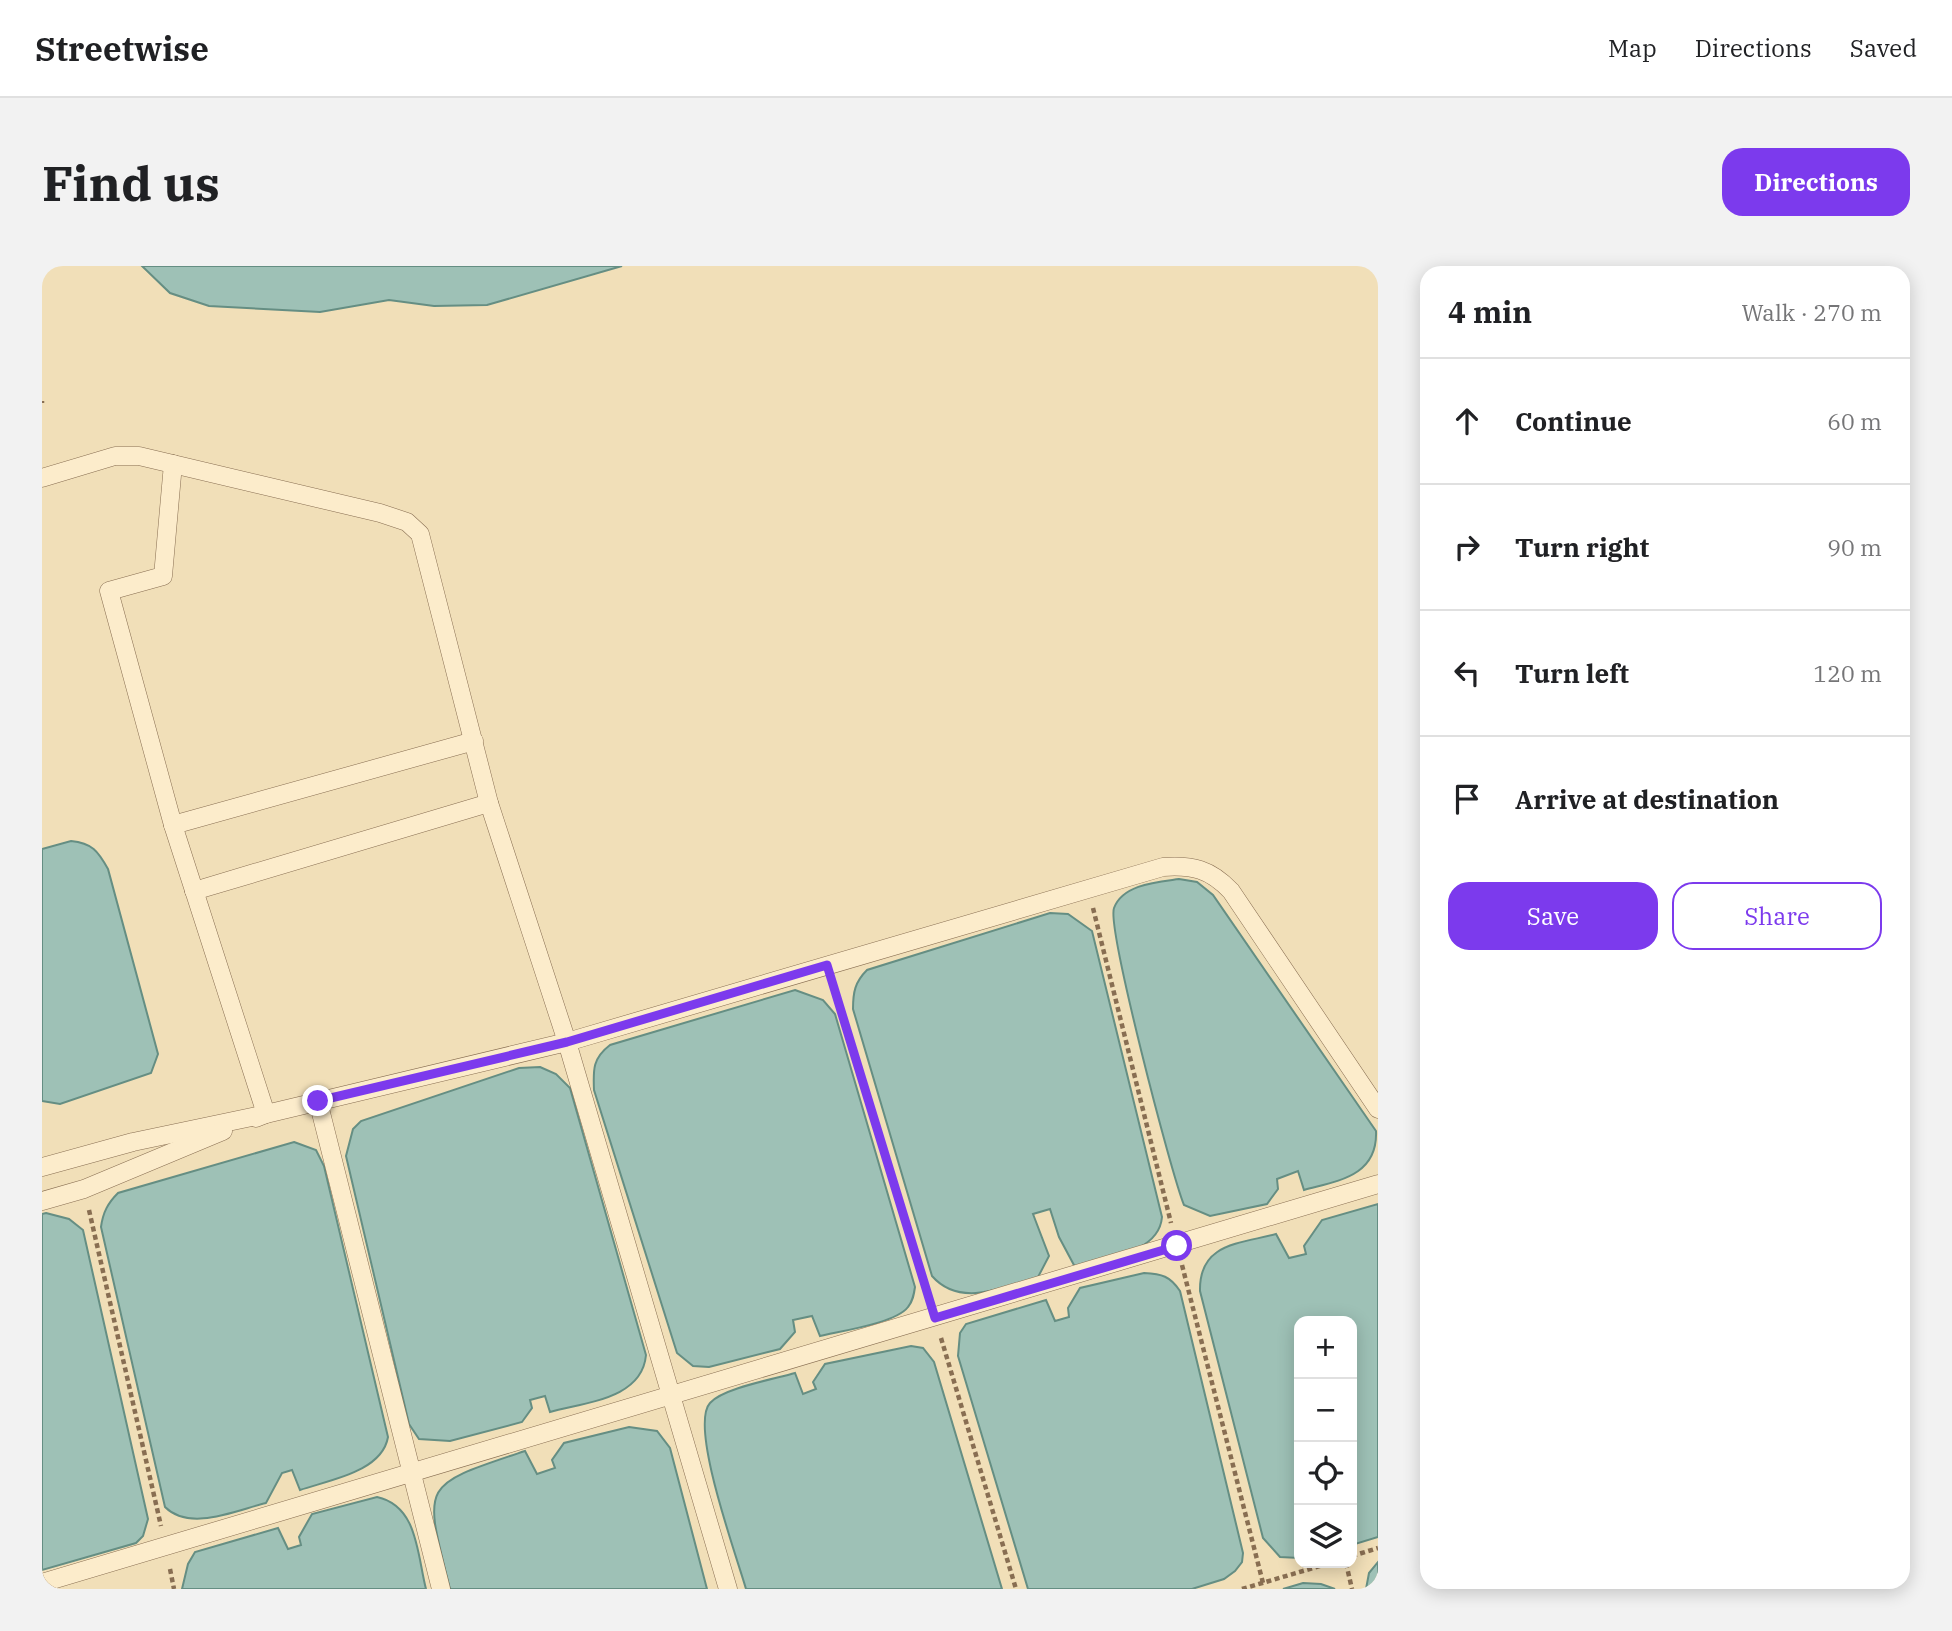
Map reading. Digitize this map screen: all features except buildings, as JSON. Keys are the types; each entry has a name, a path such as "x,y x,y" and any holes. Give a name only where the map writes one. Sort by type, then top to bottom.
{"lane":[{"path":"42,478 115,456 139,457 380,513 407,522 420,534 489,803 567,1042 728,1589"},
{"path":"173,464 163,576 109,591 173,825 266,1114"},
{"path":"173,825 474,741"},
{"path":"194,891 489,803"},
{"path":"42,1167 133,1142 266,1114 567,1042 1163,867 1184,865 1204,869 1231,891 1378,1109"},
{"path":"318,1101 441,1589"},
{"path":"42,1201 84,1189 266,1114"},
{"path":"42,1583 1378,1184"}],"path":[{"path":"827,965 1016,1589"},
{"path":"84,1189 174,1589"},
{"path":"1357,1554 1378,1548"},
{"path":"1242,1589 1313,1568"},
{"path":"1347,1568 1352,1589"}],"water":[{"path":"142,266 622,266 487,305 434,306 389,300 320,312 209,306 170,293"},
{"path":"71,841 94,849 108,869 158,1054 151,1073 60,1104 42,1101 42,849"},
{"path":"1179,879 1197,882 1213,895 1376,1131 1375,1146 1363,1168 1341,1180 1304,1190 1298,1171 1277,1179 1278,1189 1267,1204 1210,1216 1184,1205 1154,1102 1114,925 1114,908 1125,894 1152,883"},
{"path":"1050,913 1068,914 1092,931 1162,1217 1159,1229 1141,1247 1128,1253 1075,1267 1059,1237 1050,1209 1033,1214 1049,1256 1037,1279 996,1290 968,1293 955,1291 943,1286 932,1276 853,1009 854,992 867,970"},
{"path":"795,990 823,1000 835,1014 915,1287 913,1297 902,1313 892,1318 820,1336 812,1316 793,1320 795,1332 780,1349 709,1367 693,1366 677,1353 594,1090 595,1064 610,1045"},
{"path":"540,1067 556,1074 570,1088 646,1355 642,1370 623,1390 595,1401 550,1412 545,1396 530,1400 532,1408 522,1422 450,1441 419,1439 409,1424 346,1156 353,1129 361,1121 519,1068"},
{"path":"294,1142 316,1150 324,1166 388,1437 384,1449 376,1459 353,1473 300,1490 292,1470 282,1473 266,1503 214,1517 187,1518 165,1507 101,1227 103,1217 118,1193"},
{"path":"1378,1204 1378,1537 1357,1543 1357,1316 1294,1316 1294,1558 1280,1557 1263,1538 1200,1291 1201,1275 1206,1263 1224,1248 1276,1234 1289,1258 1306,1254 1304,1246 1322,1220"},
{"path":"42,1214 69,1219 83,1230 148,1519 143,1536 136,1543 42,1570"},
{"path":"1144,1273 1165,1277 1180,1291 1243,1553 1242,1562 1224,1579 1192,1589 1028,1589 958,1356 960,1333 966,1324 1046,1300 1055,1321 1069,1317 1068,1308 1080,1288"},
{"path":"911,1346 923,1348 934,1362 1002,1589 746,1589 710,1464 705,1416 710,1403 737,1388 795,1373 803,1394 816,1389 813,1382 825,1364"},
{"path":"629,1427 657,1431 670,1448 707,1589 450,1589 434,1508 438,1493 448,1482 465,1472 525,1451 537,1474 555,1468 552,1460 564,1443"},
{"path":"377,1497 391,1502 401,1510 408,1521 414,1533 426,1589 182,1589 188,1564 195,1552 278,1528 288,1549 301,1545 299,1537 312,1514"},
{"path":"1378,1562 1378,1589 1366,1589 1369,1573"},
{"path":"1303,1583 1321,1584 1335,1589 1283,1589"}],"route":[{"path":"318,1101 567,1042 827,965 935,1318 1177,1246"}]}
